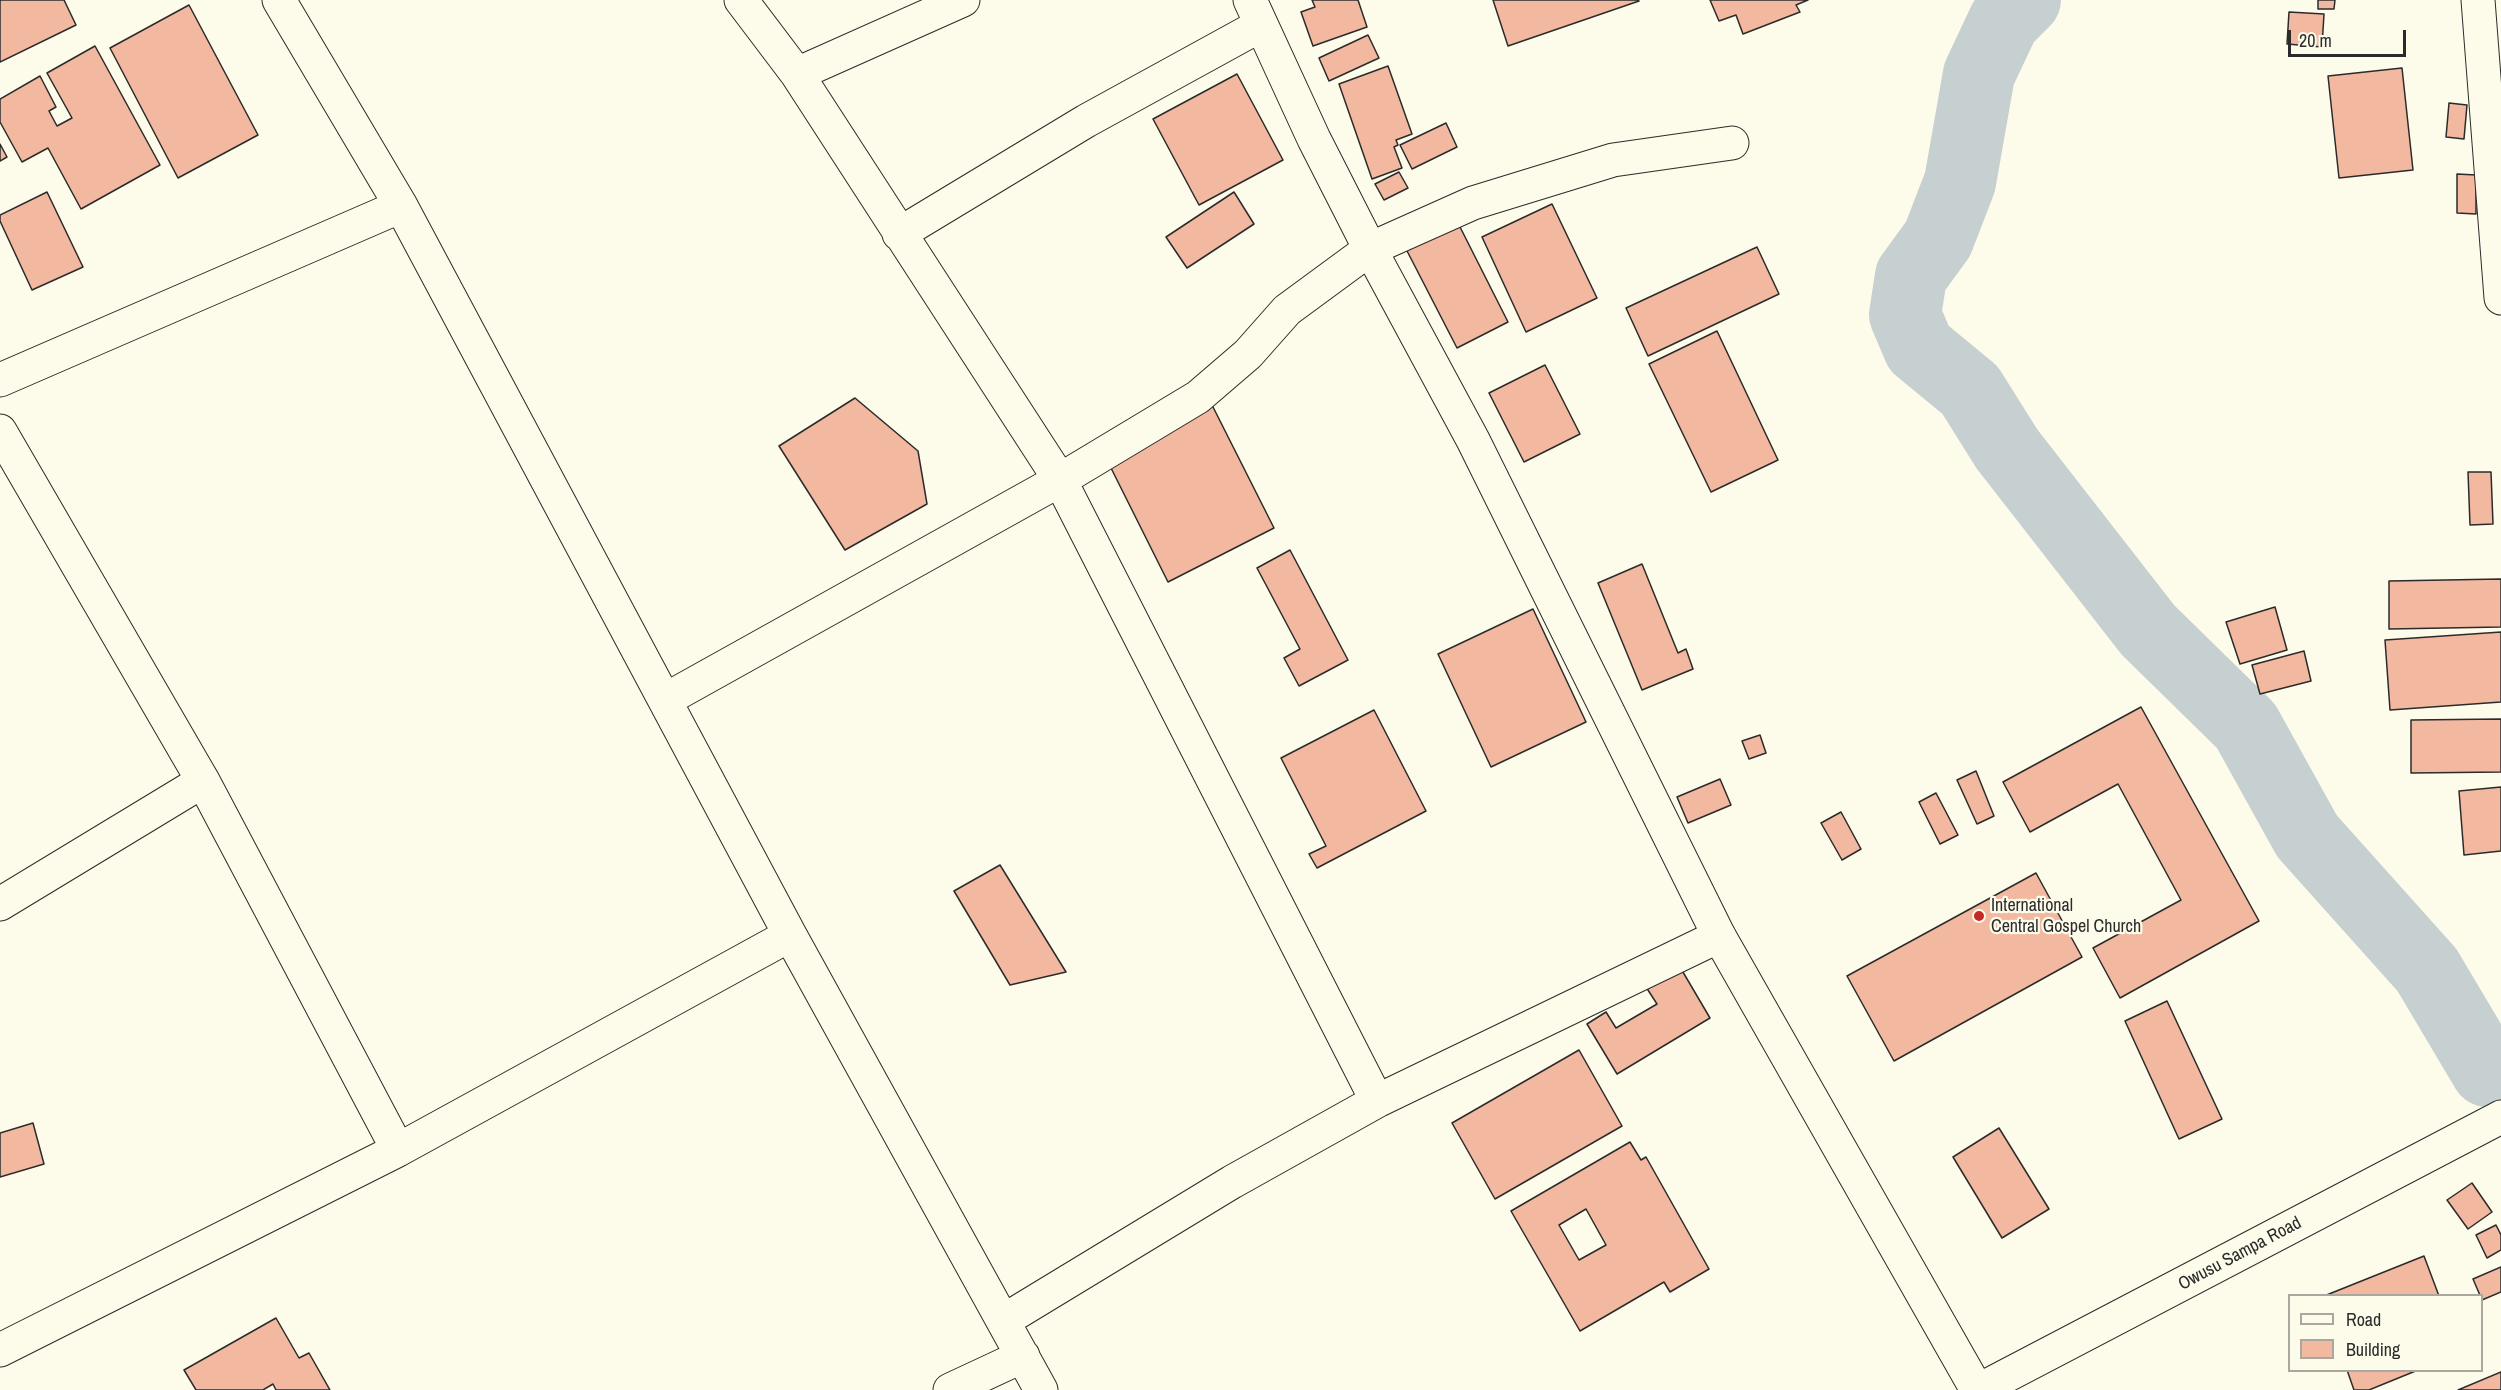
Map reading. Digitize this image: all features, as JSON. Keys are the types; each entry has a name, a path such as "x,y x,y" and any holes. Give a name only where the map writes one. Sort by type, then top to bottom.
{"street":[{"path":"279,0 401,206 790,935 1041,1390"},
{"path":"741,0 797,74 1060,480 1377,1101"},
{"path":"797,74 963,0"},
{"path":"2478,0 2501,298"},
{"path":"899,234 1086,121 1256,12 1370,249 1473,440 1719,936 1978,1390"},
{"path":"665,700 1060,480 1198,397 1248,354 1287,310 1370,249 1473,203 1613,160 1732,143"},
{"path":"0,380 401,206"},
{"path":"0,432 203,781 398,1150"},
{"path":"0,903 203,781"},
{"path":"0,1350 398,1150 790,935"},
{"path":"1003,1321 1232,1182 1377,1101 1719,936"},
{"name":"Owusu Sampa Road","path":"1978,1390 2501,1117"},
{"path":"950,1390 1023,1356"}],"building":[{"path":"0,0 64,0 76,25 0,62"},
{"path":"1312,0 1358,0 1367,27 1313,46 1301,12 1315,7"},
{"path":"1493,0 1638,0 1639,1 1508,46"},
{"path":"1710,0 1808,0 1796,5 1800,12 1743,34 1736,15 1719,21"},
{"path":"2318,0 2335,0 2334,9 2318,9"},
{"path":"189,5 258,135 178,178 110,48"},
{"path":"2289,12 2324,14 2322,47 2287,44"},
{"path":"1368,35 1379,58 1329,81 1319,58"},
{"path":"95,46 160,165 81,209 48,148 22,162 0,122 0,99 40,76 56,107 49,111 57,126 72,118 47,73"},
{"path":"1388,66 1412,134 1396,140 1398,145 1394,147 1402,168 1372,179 1339,84"},
{"path":"2402,68 2413,170 2339,178 2328,76"},
{"path":"1237,74 1283,160 1199,205 1153,119"},
{"path":"2449,103 2467,105 2464,139 2446,137"},
{"path":"1446,123 1457,147 1412,169 1400,145"},
{"path":"0,144 7,157 0,161"},
{"path":"1399,172 1408,188 1384,200 1375,184"},
{"path":"2457,174 2476,175 2476,214 2457,213"},
{"path":"47,192 83,267 32,290 0,221 0,215"},
{"path":"1234,192 1254,224 1187,268 1166,237"},
{"path":"1552,204 1597,298 1526,332 1482,237"},
{"path":"1457,221 1508,322 1457,348 1405,247"},
{"path":"1757,247 1779,294 1648,356 1626,308"},
{"path":"1717,331 1778,460 1711,492 1649,364"},
{"path":"1545,365 1580,434 1524,462 1489,393"},
{"path":"855,398 918,451 927,504 845,550 779,446"},
{"path":"1211,403 1274,528 1168,582 1105,456"},
{"path":"2468,472 2491,472 2493,524 2470,525"},
{"path":"1290,550 1348,660 1299,686 1284,658 1300,649 1257,568"},
{"path":"1642,564 1678,653 1686,649 1693,669 1642,690 1598,583"},
{"path":"2501,579 2501,627 2389,629 2389,581"},
{"path":"2275,607 2287,650 2240,664 2226,622"},
{"path":"1533,609 1586,722 1491,767 1438,654"},
{"path":"2501,632 2501,702 2390,710 2385,640"},
{"path":"2304,651 2311,681 2260,694 2252,665"},
{"path":"2141,707 2259,921 2120,998 2093,948 2181,900 2118,784 2030,832 2003,782"},
{"path":"1374,710 1426,811 1317,868 1309,854 1326,846 1281,758"},
{"path":"2501,719 2501,772 2411,773 2411,720"},
{"path":"1760,735 1766,753 1749,759 1742,741"},
{"path":"1976,771 1994,816 1977,824 1957,780"},
{"path":"1720,779 1731,805 1688,823 1677,797"},
{"path":"2501,787 2501,851 2464,855 2459,791"},
{"path":"1936,793 1958,835 1940,844 1919,802"},
{"path":"1841,812 1861,849 1842,860 1821,823"},
{"path":"1000,865 1066,972 1010,985 954,891"},
{"path":"2036,873 2082,957 1894,1061 1847,976"},
{"path":"1680,967 1710,1018 1617,1074 1587,1024 1606,1012 1616,1028 1657,1004 1646,987"},
{"path":"2167,1001 2222,1119 2179,1139 2125,1021"},
{"path":"1579,1050 1622,1126 1495,1199 1452,1123"},
{"path":"33,1123 44,1164 0,1177 0,1133"},
{"path":"1999,1128 2049,1209 2002,1238 1953,1157"},
{"path":"1630,1142 1641,1160 1646,1157 1709,1269 1670,1292 1664,1282 1580,1331 1511,1211","holes":["1586,1209 1606,1245 1579,1260 1559,1225"]},
{"path":"2472,1183 2492,1212 2468,1229 2447,1200"},
{"path":"2496,1225 2501,1235 2501,1250 2487,1258 2476,1235"},
{"path":"2424,1256 2438,1294 2329,1294"},
{"path":"2501,1267 2501,1292 2483,1300 2483,1294 2479,1294 2473,1279"},
{"path":"276,1318 299,1358 309,1353 330,1390 276,1390 273,1384 263,1390 196,1390 184,1370"},
{"path":"2348,1372 2413,1372 2369,1390 2354,1390"},
{"path":"2501,1372 2501,1390 2458,1390"}],"waterway":[{"path":"2025,0 2004,21 1979,74 1960,182 1938,239 1911,276 1905,315 1919,348 1970,390 2007,449 2148,630 2246,726 2307,836 2427,970 2487,1071"}],"place":[{"name":"International Central Gospel Church","path":"1979,916"}]}
